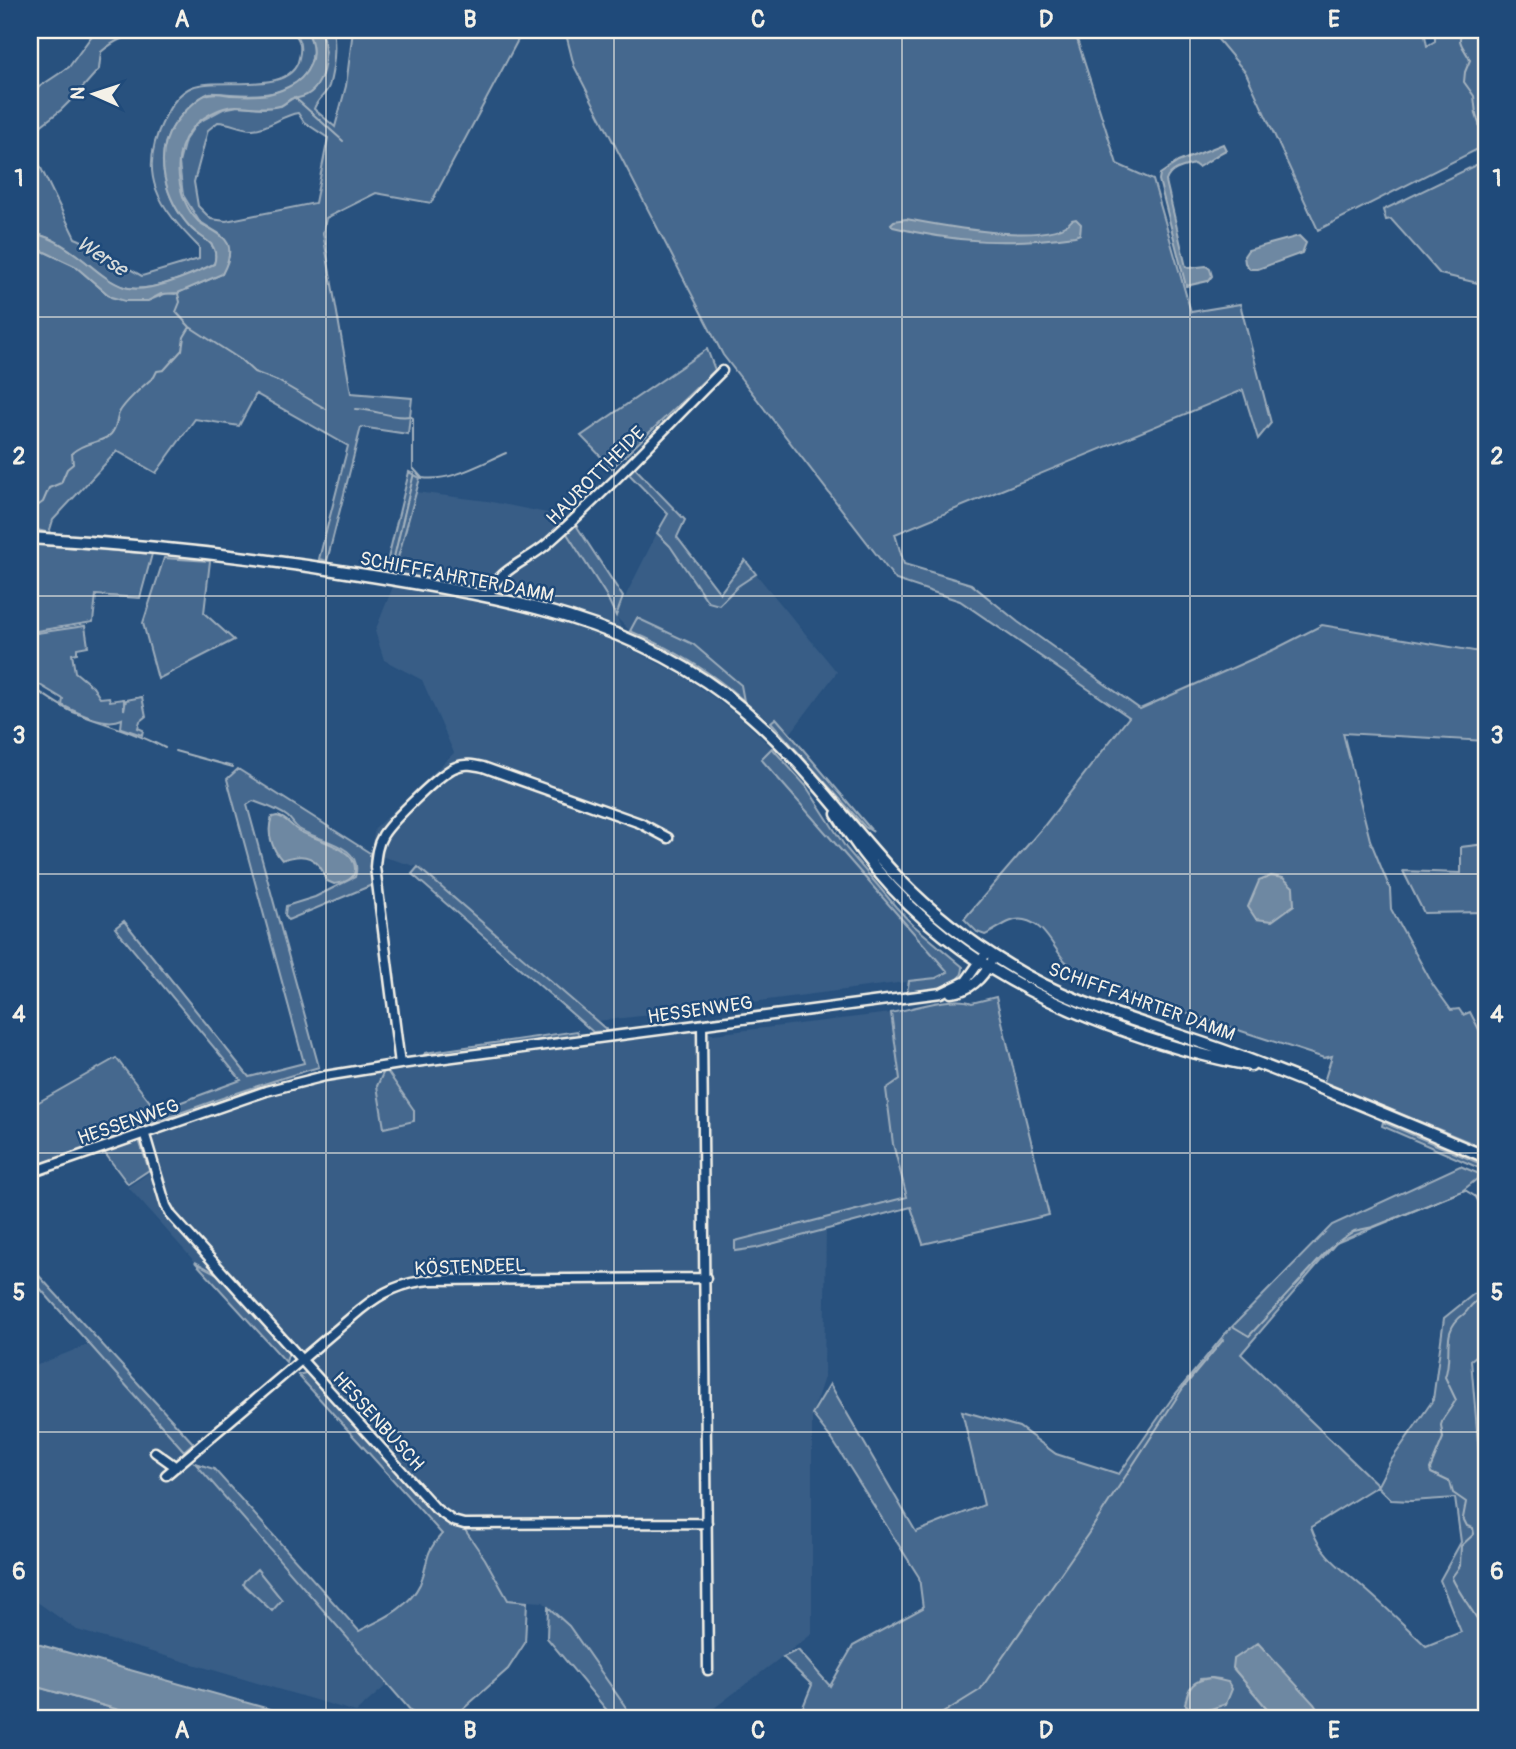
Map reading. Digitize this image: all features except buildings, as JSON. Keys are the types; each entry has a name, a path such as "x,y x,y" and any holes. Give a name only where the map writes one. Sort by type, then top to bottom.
{"main road":[{"name":"SCHIFFFAHRTER DAMM","path":"30,538 122,544 319,567 489,596 556,612 605,629 680,665 746,711 780,743 890,869 921,900 990,954 1027,977 1079,1000 1272,1069 1486,1157"},
{"name":"SCHIFFFAHRTER DAMM","path":"821,789 865,858 884,880 930,925 984,965 1027,990 1095,1020 1206,1056 1272,1069"}],"street":[{"name":"HAUROTTHEIDE","path":"489,596 491,586 500,577 545,546 722,371"},
{"path":"400,1064 375,867 384,832 434,783 453,767 483,767 638,822 668,838"},
{"name":"HESSENWEG","path":"30,1173 144,1132 285,1086 325,1076 941,993 966,981 984,965 990,954"},
{"path":"702,1025 708,1670"},
{"name":"HESSENBUSCH","path":"144,1132 171,1215 436,1509 453,1521 464,1524 707,1523"},
{"name":"KÖSTENDEEL","path":"166,1475 376,1297 409,1282 706,1278"},
{"path":"155,1452 176,1467"}],"shaded area":[{"path":"96,30 148,30 123,38 101,52 99,69 61,110 30,134 30,93 69,67"},
{"path":"291,30 306,30 312,47 310,65 296,83 286,89 265,94 209,93 186,112 167,137 163,164 169,191 174,204 190,227 213,246 214,264 170,282 134,289 111,281 53,240 30,233 30,135 36,158 75,238 142,276 199,259 199,247 163,204 152,174 152,157 164,119 179,96 192,87 203,84 269,81 283,77 293,70 299,58 300,46"},
{"path":"306,30 320,30 325,49 323,70 315,88 307,95 291,99 279,106 236,106 217,110 190,131 180,152 179,177 185,201 198,221 222,236 228,244 229,256 222,274 178,293 161,294 148,301 125,301 111,297 75,266 30,245 30,233 48,238 69,249 111,281 134,289 170,282 214,264 213,246 190,227 174,204 169,191 163,164 167,137 181,116 205,95 267,94 298,81 312,61 312,43"},
{"path":"320,30 333,30 331,79 328,89 314,109 335,127 346,86 353,30 504,30 520,36 431,203 376,193 326,218 323,233 351,393 412,398 408,434 361,427 327,561 319,559 348,446 256,394 239,426 195,419 156,473 117,451 53,520 49,533 30,528 30,245 75,266 111,297 132,301 150,300 167,293 175,294 222,274 229,256 221,235 199,221 183,195 179,163 185,140 197,123 223,109 238,106 281,106 319,81 326,52","holes":["298,113 304,122 328,138 315,203 226,221 211,219 198,206 194,182 208,130 218,122 253,129"]},
{"path":"565,30 1074,30 1117,164 1153,180 1191,312 1240,304 1271,423 1258,439 1243,390 895,534 904,564 971,584 1018,622 1140,709 1322,625 1486,653 1486,741 1343,733 1370,840 1390,889 1391,909 1433,985 1451,1010 1459,1009 1463,1015 1470,1012 1486,1043 1486,1106 1482,1107 1481,1120 1486,1125 1486,1149 1324,1082 1332,1056 1324,1058 1119,990 1091,978 1069,966 1046,935 1033,923 1013,920 985,935 977,932 964,919 1044,826 1129,717 960,601 896,580 723,355 574,66"},
{"path":"1210,30 1424,30 1427,46 1435,41 1435,30 1486,30 1486,145 1318,230 1246,73"},
{"path":"1223,144 1226,150 1198,167 1194,164 1177,169 1166,181 1186,267 1206,266 1212,276 1208,281 1186,286 1159,180 1160,174 1178,162"},
{"path":"1486,160 1486,285 1440,274 1391,219 1386,220 1383,210"},
{"path":"906,219 1019,234 1060,228 1076,219 1081,224 1080,234 1075,236 1029,241 984,241 916,232 893,227 891,224"},
{"path":"1299,236 1306,243 1302,253 1258,269 1250,269 1245,263 1244,256 1248,250"},
{"path":"707,349 715,370 612,468 581,436"},
{"path":"634,467 685,520 677,537 720,593 745,560 756,574 738,586 719,605 708,602 670,546 657,533 668,514 626,471"},
{"path":"409,472 420,478 394,572 385,571"},
{"path":"416,492 487,501 567,517 566,533 616,615 657,533 719,605 738,586 756,574 837,672 790,734 776,718 771,722 744,701 741,684 637,618 630,631 617,618 624,635 621,644 681,675 705,691 741,718 772,748 761,759 948,972 936,978 669,1013 668,1003 658,1004 659,1014 597,1021 418,867 370,853 375,828 454,753 422,680 384,660 375,631 394,584 473,598 483,589 394,572"},
{"path":"574,522 623,597 616,616 606,595 566,532"},
{"path":"30,544 152,554 140,598 96,595 93,622 30,632"},
{"path":"164,558 210,561 204,613 234,640 158,679 143,623"},
{"path":"637,618 693,644 741,685 744,701 690,661 630,631"},
{"path":"85,626 88,646 77,648 77,653 72,654 75,672 93,687 100,698 109,697 110,701 124,699 124,710 126,700 142,697 146,716 140,721 138,728 143,730 142,735 121,728 122,719 100,720 62,705 63,699 30,679 30,634"},
{"path":"776,718 873,832 865,827 771,722"},
{"path":"772,748 806,786 846,848 896,907 963,967 957,981 941,987 907,992 909,981 936,978 948,972 761,759"},
{"path":"238,769 370,853 372,885 288,920 285,915 286,906 315,897 355,877 353,857 338,845 299,829 280,812 253,801 247,805 319,1067 173,1115 30,1171 30,1107 116,1058 157,1111 241,1080 115,928 124,921 249,1077 304,1063 227,779"},
{"path":"272,817 284,818 299,831 349,855 355,870 350,879 334,884 327,881 319,866 310,858 297,856 282,860 275,851 270,834"},
{"path":"1486,844 1486,912 1424,913 1403,871 1461,873 1461,847"},
{"path":"418,867 608,1031 593,1032 412,874"},
{"path":"1271,876 1283,878 1293,887 1294,905 1272,921 1256,919 1248,907 1259,881"},
{"path":"996,997 1049,1215 923,1244 911,1207 756,1248 735,1251 735,1241 907,1197 893,1144 886,1089 900,1079 891,1013 944,1002 972,1003"},
{"path":"891,1013 900,1079 893,1144 908,1197 735,1241 826,1229 824,1377 812,1414 812,1634 709,1712 709,1719 634,1719 569,1626 543,1602 508,1600 465,1530 467,1519 448,1512 438,1504 175,1211 152,1141 155,1134 163,1130 265,1095 363,1072 700,1030 713,1034"},
{"path":"577,1031 579,1036 423,1057 425,1053"},
{"path":"384,1071 387,1071 414,1110 414,1121 384,1128 377,1086"},
{"path":"1383,1122 1486,1166 1486,1171 1382,1126"},
{"path":"139,1140 149,1170 128,1184 104,1152"},
{"path":"1460,1166 1482,1175 1462,1191 1336,1243 1241,1354 1378,1485 1390,1462 1433,1400 1444,1318 1486,1284 1486,1348 1471,1360 1486,1535 1486,1719 1313,1719 1315,1717 1233,1668 1276,1719 798,1719 812,1685 783,1657 798,1650 830,1686 853,1646 923,1608 919,1577 833,1441 812,1414 830,1384 916,1532 984,1505 962,1411 1019,1427 1056,1454 1119,1474 1173,1397 1225,1334 1332,1225","holes":["1377,1486 1391,1500 1455,1498 1461,1542 1440,1580 1461,1632 1426,1646 1320,1546 1311,1527","1200,1679 1220,1679 1196,1714 1185,1704"]},
{"path":"153,1170 169,1217 221,1276 195,1262 128,1187"},
{"path":"195,1262 221,1276 289,1351 286,1362"},
{"path":"30,1266 193,1443 184,1451 30,1277"},
{"path":"89,1344 388,1684 356,1712 77,1630 30,1597 30,1368"},
{"path":"309,1372 445,1522 465,1530 508,1600 527,1602 525,1643 508,1669 452,1719 418,1719 195,1463 214,1469 359,1631 401,1607 415,1593 429,1553 442,1534 298,1375"},
{"path":"257,1569 282,1600 272,1611 243,1584"},
{"path":"548,1607 569,1626 634,1719 614,1719 547,1638"},
{"path":"30,1642 305,1719 151,1719 30,1685"},
{"path":"1258,1643 1314,1704 1319,1712 1313,1719 1276,1719 1233,1668 1234,1659"},
{"path":"1211,1678 1228,1682 1232,1689 1226,1704 1196,1714 1185,1704 1188,1693 1196,1682"},
{"path":"30,1685 151,1719 30,1719"}],"waterway":[{"path":"1464,30 1460,41 1470,60 1464,82 1474,96 1476,114 1486,146"},
{"path":"294,97 343,141"},
{"path":"178,294 180,302 176,312 190,327 241,360 254,372 278,381 326,409"},
{"path":"30,516 33,509 43,502 49,488 61,483 67,469 73,464 72,453 111,434 125,404 157,371 164,370 182,350 184,337 190,327"},
{"path":"355,409 413,418 413,468 422,478 454,475 506,453"},
{"path":"391,570 414,473"},
{"path":"30,687 73,712 165,748"},
{"path":"175,751 233,767"},
{"path":"1234,1327 1249,1336 1330,1248 1354,1231 1373,1227 1465,1190 1476,1197 1486,1215"},
{"path":"1479,1622 1452,1577 1460,1566 1461,1546 1474,1534 1473,1528 1467,1526 1463,1518 1466,1502 1453,1493 1450,1482 1431,1473 1430,1469 1443,1438 1443,1419 1456,1400 1445,1377 1449,1335 1456,1321 1475,1302 1481,1299 1486,1305"},
{"path":"933,1719 980,1690 1088,1534 1183,1388 1223,1340"},
{"path":"1482,1631 1486,1632"}],"water label":[{"name":"Werse","path":"102,256"}]}
